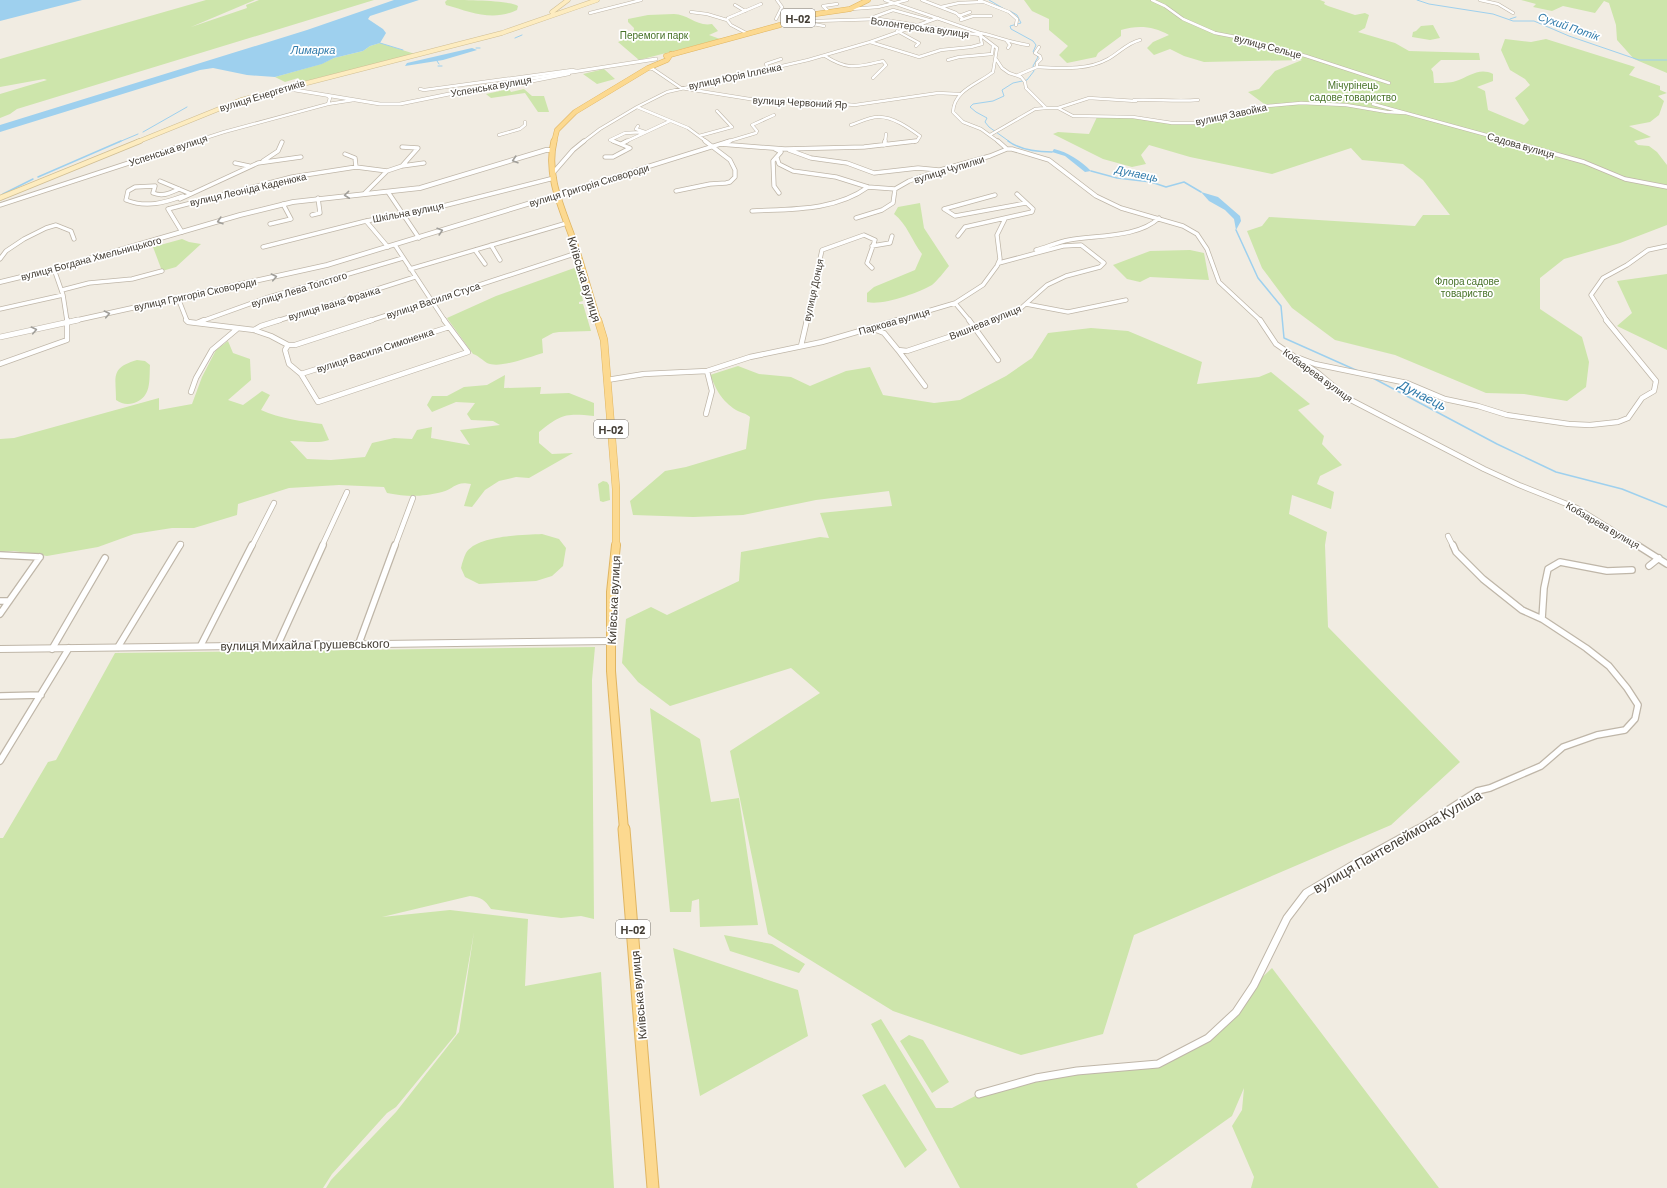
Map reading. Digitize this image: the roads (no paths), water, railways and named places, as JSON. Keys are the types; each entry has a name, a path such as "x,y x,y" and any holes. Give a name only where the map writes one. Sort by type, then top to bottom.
{"main road":[{"name":"вулиця Енергетиків","path":"534,22 559,8 568,0"},
{"name":"вулиця Енергетиків","path":"0,198 251,96 485,38 597,0"},
{"name":"Н-02","path":"656,59 748,34 809,15 850,9 868,0"},
{"name":"Київська вулиця","path":"653,1188 611,671 612,592 616,544 616,489 604,340 557,195 553,175 552,150 557,130 575,112 648,68 667,60 671,54"},
{"name":"Київська вулиця","path":"648,68 656,59"}],"street":[{"path":"590,13 641,0"},
{"path":"776,19 782,7 777,0"},
{"path":"885,0 954,23 980,34 997,36 1018,44 1028,45"},
{"path":"850,9 894,4 907,0"},
{"path":"922,0 941,7 963,19"},
{"path":"979,0 1008,12 1017,19 1016,25"},
{"name":"вулиця Сельце","path":"1152,0 1183,19 1215,33 1241,38 1306,56 1389,83"},
{"path":"1480,0 1498,4 1513,13"},
{"path":"941,7 959,3 986,2"},
{"path":"727,20 728,18 761,4"},
{"path":"829,12 822,5 837,4"},
{"path":"735,5 745,12"},
{"path":"842,20 877,17 893,10 930,20"},
{"path":"691,12 707,14 727,20 731,25 748,34"},
{"path":"959,16 970,12"},
{"path":"954,23 972,16 990,16"},
{"name":"вулиця Юрія Іллєнка","path":"553,175 573,150 609,123 655,97 681,88 768,69 870,42 914,25 939,18"},
{"name":"Волонтерська вулиця","path":"765,29 801,22 879,19 980,34"},
{"path":"847,20 859,21"},
{"path":"801,22 824,26"},
{"path":"806,23 816,23"},
{"path":"897,31 919,43 916,46"},
{"path":"870,42 918,57 941,50 978,46 982,44 980,34"},
{"path":"959,94 993,72 997,48 980,34"},
{"path":"1006,39 1010,45 1008,48"},
{"path":"996,59 1002,68 1008,73 1018,75 1034,69 1082,68 1107,60 1134,41 1140,40"},
{"path":"948,60 959,57 992,54 993,45"},
{"path":"1034,69 1041,59 1040,56 1035,53 1039,47"},
{"path":"825,56 836,64 853,68 883,61 886,65 872,78"},
{"name":"Успенська вулиця","path":"283,88 380,104 400,104 508,82 656,59"},
{"path":"768,69 766,64 781,59"},
{"name":"вулиця Червоний Яр","path":"648,68 652,69 681,88 744,99 826,102 855,105 938,93 959,94"},
{"path":"420,89 424,90 456,87 524,76 572,70 577,71"},
{"path":"483,91 577,71"},
{"path":"1018,75 1025,82 1026,88 1046,108"},
{"path":"310,85 314,80"},
{"path":"311,90 317,93"},
{"name":"Кобзарева вулиця","path":"959,94 954,100 953,112 963,122 990,134 1007,149 1012,149 1049,160 1096,196 1121,208 1183,226 1197,234 1208,249 1219,282 1254,313 1265,325 1276,344 1318,373 1349,399 1484,469 1519,485 1577,508 1667,564"},
{"path":"327,95 330,98 328,104"},
{"path":"990,134 1035,109 1058,108 1089,98 1145,99 1178,102 1198,100"},
{"name":"Успенська вулиця","path":"0,205 224,132 306,109 354,100"},
{"name":"вулиця Завойка","path":"1058,108 1073,116 1132,117 1172,123 1199,123 1267,106 1301,103 1346,105 1380,111 1405,112"},
{"name":"Садова вулиця","path":"1373,104 1584,162 1625,179 1667,187"},
{"path":"637,107 688,128 736,166 734,179 727,183 711,184 676,191"},
{"path":"699,136 732,127 717,110"},
{"name":"вулиця Григорія Сковороди","path":"0,337 327,265 394,246 756,133 757,131 752,125 774,115"},
{"path":"720,144 774,149 864,147 910,143 917,141 920,136 885,116 876,116 851,125"},
{"path":"621,144 670,121"},
{"path":"499,135 520,129 525,125 525,122"},
{"path":"638,126 636,129 645,132"},
{"path":"605,157 613,157 630,148 610,140 625,132 645,132"},
{"path":"884,145 886,134"},
{"name":"вулиця Леоніда Каденюка","path":"168,209 171,203 258,163 278,152 282,147 282,142"},
{"path":"884,145 902,142"},
{"path":"402,147 418,148 402,166"},
{"path":"774,149 781,152 774,161 774,186 779,193"},
{"path":"785,149 812,158 848,163 874,173 918,168 940,170"},
{"name":"вулиця Чупилки","path":"895,189 909,181 940,170 990,156 1007,149"},
{"name":"вулиця Богдана Хмельницького","path":"0,282 54,269 283,204 318,198 420,188 546,150 552,150"},
{"path":"345,154 355,158 356,167"},
{"name":"вулиця Леоніда Каденюка","path":"258,163 301,157"},
{"path":"777,158 779,164 792,170 836,176 868,187 895,189 893,203 882,210 856,218"},
{"path":"235,163 249,166"},
{"path":"365,193 388,171 402,166 424,163"},
{"name":"вулиця Леоніда Каденюка","path":"168,209 272,182 356,167 388,171"},
{"name":"Шкільна вулиця","path":"263,248 366,221 427,210 553,175"},
{"name":"вулиця Леоніда Каденюка","path":"160,181 191,194"},
{"path":"166,184 135,187 128,191 126,200 134,204 151,205 169,202 183,196"},
{"path":"155,186 153,193 157,195 165,195 179,189"},
{"path":"752,211 800,208 843,201 855,196 868,187"},
{"path":"388,192 419,238"},
{"path":"958,236 965,227 1032,212 1033,209 1017,194"},
{"path":"995,195 946,207 944,209 955,216 1026,203"},
{"path":"312,215 320,213 318,198"},
{"path":"270,224 291,219 283,204"},
{"path":"168,209 182,232"},
{"path":"1005,219 998,235 1000,261 1066,240 1137,231 1157,221 1159,218"},
{"path":"366,221 388,247"},
{"path":"410,269 567,222"},
{"path":"0,259 6,251 24,239 56,225 71,231 74,239"},
{"name":"вулиця Донця","path":"801,346 822,250 864,235 875,240 872,246"},
{"path":"872,268 867,263 872,246 890,243 892,236"},
{"path":"491,245 500,260"},
{"path":"1054,245 1063,246"},
{"name":"Вишнева вулиця","path":"898,350 908,351 976,328 1020,308 1047,285 1066,276 1103,265 1099,258 1081,245 1063,246 1000,261"},
{"path":"178,298 185,318 188,322 254,330 272,336 288,345 285,350 289,364 301,374 318,402 468,352 430,300 394,246"},
{"path":"1289,354 1316,364 1407,383 1445,399 1478,406 1507,415 1590,425 1618,422 1628,418 1642,398 1654,391 1656,381 1602,315 1591,295 1603,278 1627,265 1648,250 1667,246"},
{"path":"475,250 484,264"},
{"name":"вулиця Василя Стуса","path":"288,345 295,345 577,253"},
{"name":"вулиця Лева Толстого","path":"196,324 210,317 266,298 403,258"},
{"name":"Паркова вулиця","path":"607,380 644,374 707,371 750,357 822,342 955,303 983,285 1000,261"},
{"path":"0,364 67,340 68,322 62,290 54,269"},
{"path":"62,290 89,283 132,279 162,271"},
{"name":"вулиця Івана Франка","path":"254,330 261,326 415,277"},
{"path":"0,309 63,295"},
{"path":"1026,304 1068,312 1126,300"},
{"path":"955,303 976,328 998,360"},
{"name":"вулиця Василя Симоненка","path":"301,374 449,327"},
{"path":"870,328 884,333 925,386"},
{"path":"191,392 196,378 212,350 237,329"},
{"path":"706,414 712,392 707,371"},
{"path":"278,644 347,492"},
{"path":"359,643 413,498"},
{"path":"201,645 274,503"},
{"name":"вулиця Пантелеймона Куліша","path":"979,1094 1036,1078 1077,1071 1158,1064 1208,1038 1236,1012 1254,985 1287,918 1306,893 1363,859 1422,827 1477,791 1490,788 1541,766 1563,747 1597,735 1625,730 1635,719 1638,705 1627,688 1609,666 1586,648 1542,619 1522,610 1483,579 1456,552 1448,536"},
{"path":"118,648 181,544"},
{"path":"0,555 40,557 0,614"},
{"path":"52,649 104,558"},
{"path":"1649,566 1659,558"},
{"path":"1542,619 1542,594 1548,569 1560,562 1608,571 1632,570"},
{"path":"0,601 9,601"},
{"name":"вулиця Михайла Грушевського","path":"0,649 118,648 201,645 611,641"},
{"path":"0,761 2,755 41,695 69,648"},
{"path":"0,696 41,695"}],"water":[{"path":"0,0 82,0 0,21"},
{"name":"Лимарка","path":"394,0 419,0 370,16 368,19 383,29 386,33 380,43 370,46 363,51 334,58 322,64 275,77 247,75 213,68 200,70 0,132 0,125 307,30"},
{"path":"472,48 477,50 443,60 405,66 407,63"},
{"path":"1054,149 1074,157 1091,171 1085,172 1065,156 1052,152"},
{"path":"1201,192 1218,197 1240,216 1241,221 1236,230 1234,219 1225,210 1209,201"}],"waterway":[{"name":"Дунаець","path":"989,0 1006,10"},
{"name":"Сухий Потік","path":"1417,0 1429,4 1493,14 1513,21 1534,21 1569,36 1639,60 1667,60"},
{"name":"Дунаець","path":"1010,11 1017,15 1021,23 1010,26 1011,29 1033,41 1036,45 1033,52 1038,57 1033,66 1034,71 1027,80 1013,83 1002,90 1004,96 993,101 973,104 970,107 987,118 985,122 989,127 1010,142"},
{"name":"Сухий Потік","path":"1510,19 1516,17"},
{"path":"515,38 522,35"},
{"path":"380,43 403,50"},
{"path":"143,132 187,107"},
{"path":"119,142 138,134"},
{"path":"38,177 121,141"},
{"name":"Дунаець","path":"1008,141 1018,147 1029,150 1052,152"},
{"name":"Дунаець","path":"1091,171 1117,178 1151,182 1166,187 1184,182 1201,192"},
{"path":"3,194 33,179"},
{"name":"Дунаець","path":"1236,230 1258,278 1281,306 1284,338 1358,371"},
{"name":"Дунаець","path":"1371,377 1497,444 1556,472 1622,489 1667,507"}],"park label":[{"name":"Перемоги парк","path":"654,35"},
{"name":"Мічурінець садове товариство","path":"1353,90"},
{"name":"Флора садове товариство","path":"1467,286"}]}
